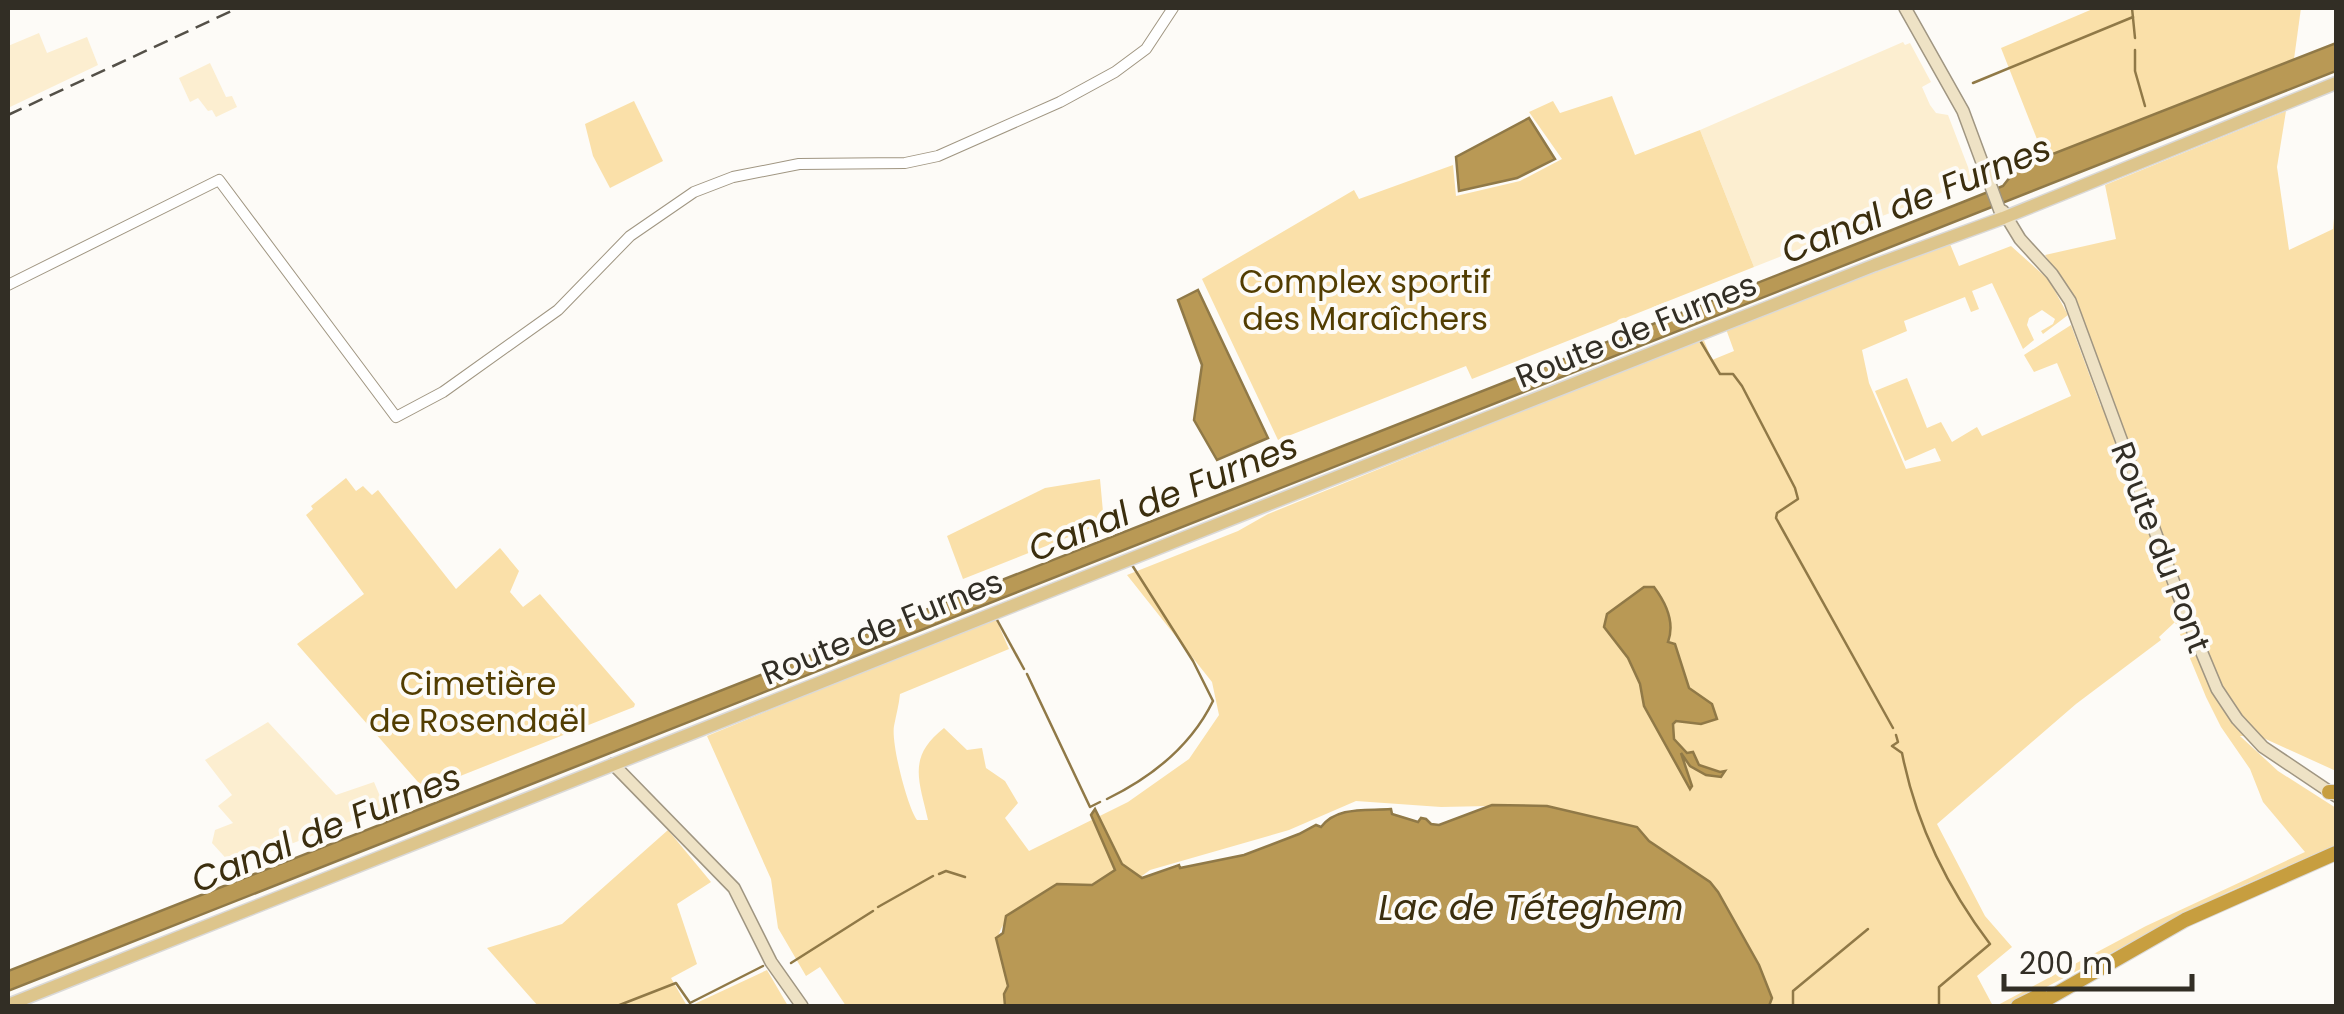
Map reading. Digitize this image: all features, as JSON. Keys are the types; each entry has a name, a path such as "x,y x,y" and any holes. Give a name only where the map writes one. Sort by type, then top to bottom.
{"highway":[{"path":"2035,1006 2200,913 2336,853"},
{"path":"2052,1006 2182,932 2336,863"},
{"path":"2018,1006 2100,967"}],"main road":[{"name":"Route du Pont","path":"1902,8 1993,186 2016,240 2039,258 2060,284 2073,310 2190,628 2219,692 2260,744 2334,793"},
{"name":"Route de Furnes","path":"12,1002 2336,83"},
{"path":"613,764 737,892 772,962 802,1006"}],"street":[{"path":"8,285 220,180 396,417 443,392 558,310 630,236 694,192 733,177 799,164 905,163 938,156 1051,106 1115,72 1149,46 1173,8"}],"shaded area":[{"path":"39,33 47,53 87,37 98,65 8,108 8,46"},
{"path":"1903,42 1910,43 1931,82 1922,87 1930,105 1936,113 1948,115 1973,180 1754,267 1700,130"},
{"path":"210,63 226,97 232,96 237,107 216,117 198,98 190,102 179,78"},
{"path":"268,722 336,795 374,782 385,808 233,866 212,843 215,830 233,823 218,806 232,795 205,760"}],"green space":[{"path":"2095,8 2301,8 2294,59 2044,157 2001,48"},
{"name":"Complex sportif des Maraîchers","path":"1612,96 1635,155 1700,130 1754,267 1472,379 1466,366 1278,440 1202,279 1354,190 1359,199 1453,165 1456,196 1520,181 1562,159 1529,112 1553,101 1560,113"},
{"path":"634,101 663,161 610,188 593,156 585,124"},
{"path":"2286,111 2277,167 2289,250 2333,229 2336,197 2336,771 2259,736 2240,736 2278,771 2336,808 2336,845 2228,892 2010,1006 1996,1006 2146,926 2305,852 2263,802 2250,769 2206,697 2175,622 2159,637 2161,640 2076,704 1937,824 1985,916 2012,947 1977,976 1993,1006 1770,1006 1760,979 1568,811 1532,805 1441,807 1356,801 1289,830 1150,870 1135,881 1012,915 999,934 1001,958 1042,972 1012,1006 846,1006 820,967 806,976 778,928 771,879 707,736 995,617 1009,649 900,694 895,746 917,820 928,820 919,770 920,759 932,739 944,728 967,750 982,748 986,768 1005,781 1018,803 1005,818 1029,851 1128,802 1189,759 1219,715 1212,682 1127,575 1703,338 1712,360 1734,351 1726,329 1950,244 1959,266 2011,246 2049,280 2068,315 2043,334 2041,331 2055,319 2042,310 2029,318 2027,325 2034,340 2023,349 1992,283 1972,291 1979,309 1971,312 1965,297 1904,321 1907,331 1862,350 1869,383 1906,469 1941,461 1935,448 1905,461 1875,391 1907,378 1927,428 1941,422 1952,442 1977,427 1982,436 2071,396 2057,363 2034,372 2024,355 2071,325 2101,406 2110,402 2068,291 2045,255 2116,239 2105,185"},
{"name":"Cimetière de Rosendaël","path":"346,478 356,491 363,486 372,495 378,490 456,589 500,548 519,571 510,592 523,607 540,594 634,707 425,790 297,644 364,594 306,515 313,509 311,506"},
{"path":"1100,479 1104,523 963,579 947,536 1045,488"},
{"path":"668,830 711,882 677,904 697,964 671,978 687,1006 538,1006 487,948 562,924"},
{"path":"767,970 788,1006 690,1006"}],"water":[{"path":"2336,43 2336,71 8,991 8,971 1963,202 2003,186 2017,168"},
{"path":"1529,118 1555,159 1517,178 1459,191 1456,157"},
{"path":"1198,290 1268,438 1217,460 1194,420 1202,365 1178,300"},
{"path":"1644,587 1654,587 1668,613 1668,642 1675,644 1689,688 1712,704 1717,719 1701,724 1673,724 1674,739 1687,753 1693,752 1699,765 1725,771 1721,777 1706,775 1690,766 1681,753 1690,789 1644,706 1640,684 1628,658 1604,627 1607,614"},
{"name":"Lac de Téteghem","path":"1492,805 1547,806 1637,827 1649,841 1710,882 1718,892 1759,965 1772,998 1769,1006 1005,1006 1008,986 996,938 1003,933 1006,916 1057,884 1092,885 1115,870 1091,815 1095,809 1122,864 1142,878 1179,865 1180,868 1244,855 1316,825 1321,827 1344,813 1391,809 1392,814 1439,825"}],"waterway":[{"path":"2132,8 2135,38"},
{"path":"1973,83 2133,17"},
{"path":"2135,50 2135,71 2145,106"},
{"path":"1701,342 1720,374 1733,374 1742,386 1795,488 1798,499 1777,513 1776,518 1893,728"},
{"path":"1107,799 1168,759 1193,732 1213,701 1193,661 1132,565"},
{"path":"996,618 1024,669"},
{"path":"1027,674 1090,807 1100,802"},
{"path":"1896,735 1898,742 1892,746 1902,753 1924,829 1960,900 1990,944 1939,987 1939,1006"},
{"path":"939,874 946,871 965,877"},
{"path":"878,907 933,876"},
{"path":"791,963 873,911"},
{"path":"1793,1006 1793,991 1868,929"},
{"path":"617,1006 676,983 690,1003 763,966"}],"railway":[{"path":"8,115 238,8"}],"water label":[{"name":"Canal de Furnes","path":"1916,199"},
{"name":"Canal de Furnes","path":"1163,497"},
{"name":"Canal de Furnes","path":"326,828"}]}
